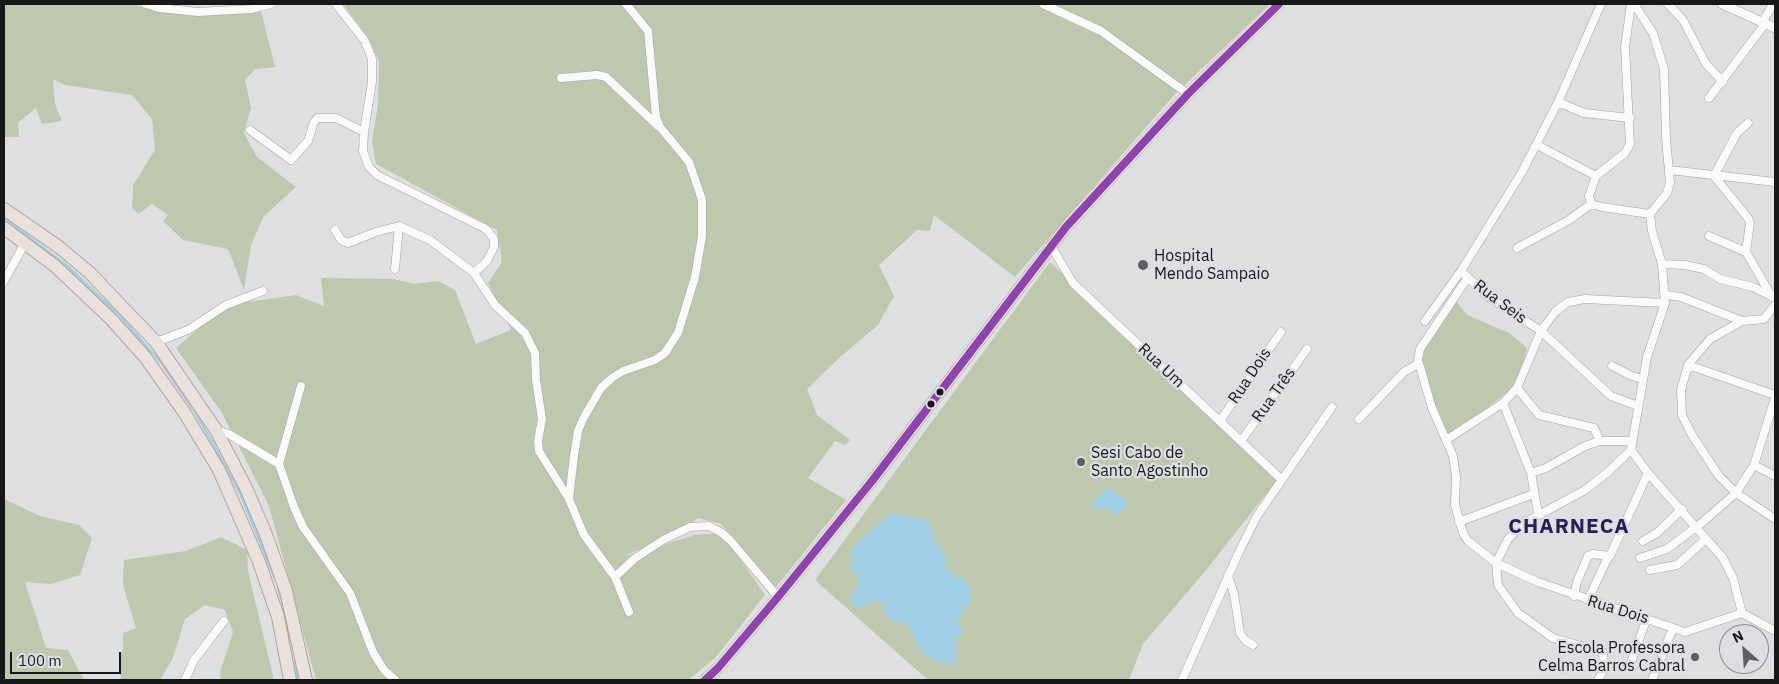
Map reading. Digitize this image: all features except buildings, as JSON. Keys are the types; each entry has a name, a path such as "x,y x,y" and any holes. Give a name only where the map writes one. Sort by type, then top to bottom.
{"highway":[{"path":"4,209 59,247 90,274 156,342 216,430 246,488 265,532 286,591 306,680"},
{"path":"4,228 54,266 116,325 166,384 197,432 219,470 259,562 278,617 290,680"}],"main road":[{"path":"705,680 718,668 778,597 872,481 1051,246 1113,174 1188,94 1279,4"}],"street":[{"path":"146,4 198,12 225,12 271,4"},
{"path":"336,4 365,41 372,59 372,82 364,132 364,151 369,166 374,172 481,225 489,232 494,239 494,248 487,261 474,273"},
{"path":"626,4 648,31 655,111 660,127"},
{"path":"1044,4 1101,31 1188,94"},
{"path":"1425,321 1461,270 1537,145 1601,4"},
{"path":"1590,204 1588,196 1596,176 1627,150 1630,144 1625,47 1632,4"},
{"path":"1632,4 1653,33 1664,69 1666,138 1670,183 1667,193 1650,214 1652,231 1662,264 1666,299 1647,357 1631,441 1631,450 1648,473 1682,509 1727,566 1738,594 1742,613 1775,631"},
{"path":"1668,4 1683,20 1706,64 1723,82"},
{"path":"1722,4 1775,28"},
{"path":"1709,98 1723,82 1764,24 1773,4"},
{"path":"561,78 597,75 606,77 660,127 688,162 702,200 703,223 695,277 678,332 665,353 655,360 612,378 601,388 583,419 575,448 569,499"},
{"path":"1558,102 1584,113 1630,118"},
{"path":"250,130 291,160 308,141 314,122 318,118 336,118 364,132"},
{"path":"1714,176 1737,133 1748,123"},
{"path":"1537,145 1596,176"},
{"path":"1669,170 1775,182"},
{"path":"1714,176 1750,223 1746,252"},
{"path":"1517,248 1569,220 1590,204 1650,214"},
{"path":"395,269 399,226"},
{"path":"334,230 341,240 348,243 390,227 399,226 430,240 474,273 495,305 525,333 532,346 542,419 538,449 569,499 584,534 614,577 629,612"},
{"path":"1709,236 1746,252 1773,297"},
{"path":"4,281 25,243"},
{"name":"Rua Um","path":"1051,246 1073,283 1281,479"},
{"path":"1662,264 1685,265 1704,270 1720,279 1753,287 1773,297"},
{"name":"Rua Seis","path":"1461,270 1490,298 1541,331 1611,396 1638,406"},
{"path":"1359,419 1400,376 1418,364 1420,349 1468,277"},
{"path":"156,342 188,330 226,305 263,291"},
{"path":"1446,440 1503,404 1517,388 1541,331 1555,312 1568,302 1575,300 1666,299 1681,297 1742,321 1764,320 1775,305"},
{"path":"1742,321 1710,339 1688,364 1681,390 1684,420 1719,476 1736,493 1775,519"},
{"name":"Rua Dois","path":"1220,421 1281,332"},
{"name":"Rua Três","path":"1241,441 1307,349"},
{"name":"Rua Dois","path":"1418,364 1432,408 1453,456 1456,477 1454,501 1460,522 1468,541 1496,563 1574,596 1647,618 1672,628 1691,632 1742,613"},
{"path":"1640,558 1667,549 1736,493 1754,465 1773,422 1775,401 1688,364"},
{"path":"1612,366 1643,379"},
{"path":"301,386 279,464 294,508 303,527 350,593 373,652 384,670 394,680"},
{"path":"1517,388 1539,415 1594,428 1600,442"},
{"path":"1503,404 1531,473 1533,494 1538,514"},
{"path":"1182,680 1254,521 1332,407"},
{"path":"216,430 229,434 279,464"},
{"path":"1531,473 1546,468 1574,450 1600,442 1631,441"},
{"path":"1600,679 1604,664 1603,652 1552,638 1518,613 1498,585 1496,563 1508,539 1524,523 1591,486 1631,450"},
{"path":"1754,465 1775,476"},
{"path":"1588,600 1608,557 1622,534 1629,510 1648,473"},
{"path":"1460,522 1533,494"},
{"path":"1643,541 1657,533 1682,509"},
{"path":"614,577 634,559 663,540 690,527 709,526 722,533 778,597"},
{"path":"1650,570 1677,565 1706,539"},
{"path":"1574,596 1577,582 1589,555 1608,557"},
{"path":"1228,576 1234,594 1240,633 1245,640 1254,645"},
{"path":"1630,665 1647,618"},
{"path":"185,680 194,660 224,621"},
{"path":"1652,680 1672,628"}],"green space":[{"path":"4,4 133,4 157,12 201,15 261,11 275,67 255,69 245,80 251,108 244,133 257,157 296,187 264,216 251,245 244,290 228,249 183,240 163,221 168,215 152,204 138,214 132,208 133,185 155,150 152,119 132,95 65,85 53,79 55,104 62,121 42,124 36,108 18,123 19,137 4,137"},
{"path":"343,4 1270,4 1175,94 1015,277 934,215 930,231 917,230 879,265 894,296 878,325 838,359 807,389 817,415 850,440 845,445 835,441 808,478 846,500 776,587 721,524 698,518 669,537 622,557 695,535 722,533 765,595 716,657 688,680 316,680 269,506 222,413 176,348 226,305 296,295 324,306 321,278 393,279 414,284 438,281 455,290 476,344 511,330 488,283 502,262 497,230 376,164 372,141 378,104 379,61 367,36"},
{"name":"Sesi Cabo de Santo Agostinho","path":"1050,262 1278,479 1207,569 1143,644 1129,680 928,680 815,580"},
{"path":"1455,299 1467,315 1509,333 1527,348 1517,385 1447,438 1436,412 1420,350"},
{"path":"4,499 40,516 79,525 92,538 80,575 51,584 25,582 46,648 68,650 84,680 4,680"},
{"path":"221,537 247,550 248,571 274,680 221,680 220,672 233,632 225,610 205,605 185,619 172,660 160,680 118,680 121,679 119,660 123,649 123,633 136,628 123,585 124,560 186,551"}],"water":[{"path":"1109,487 1129,504 1116,516 1106,507 1097,511 1091,504"},
{"path":"891,513 928,520 934,541 945,553 947,569 958,578 965,579 969,588 972,599 958,619 963,634 954,638 957,653 954,664 935,661 922,652 905,622 894,622 882,610 884,602 873,601 860,609 850,602 860,579 851,569 850,555 857,543"}],"waterway":[{"path":"4,218 67,266 119,315 163,365 197,415 240,493 276,581"},
{"path":"278,587 283,605"},
{"path":"295,660 298,680"}],"transit line":[{"path":"705,680 718,668 778,597 872,481 1066,227 1188,94 1279,4"}],"place":[{"name":"Hospital Mendo Sampaio","path":"1143,265"},
{"name":"Sesi Cabo de Santo Agostinho","path":"1081,462"},
{"name":"Escola Professora Celma Barros Cabral","path":"1695,657"}],"district":[{"name":"CHARNECA","path":"1569,527"}]}
